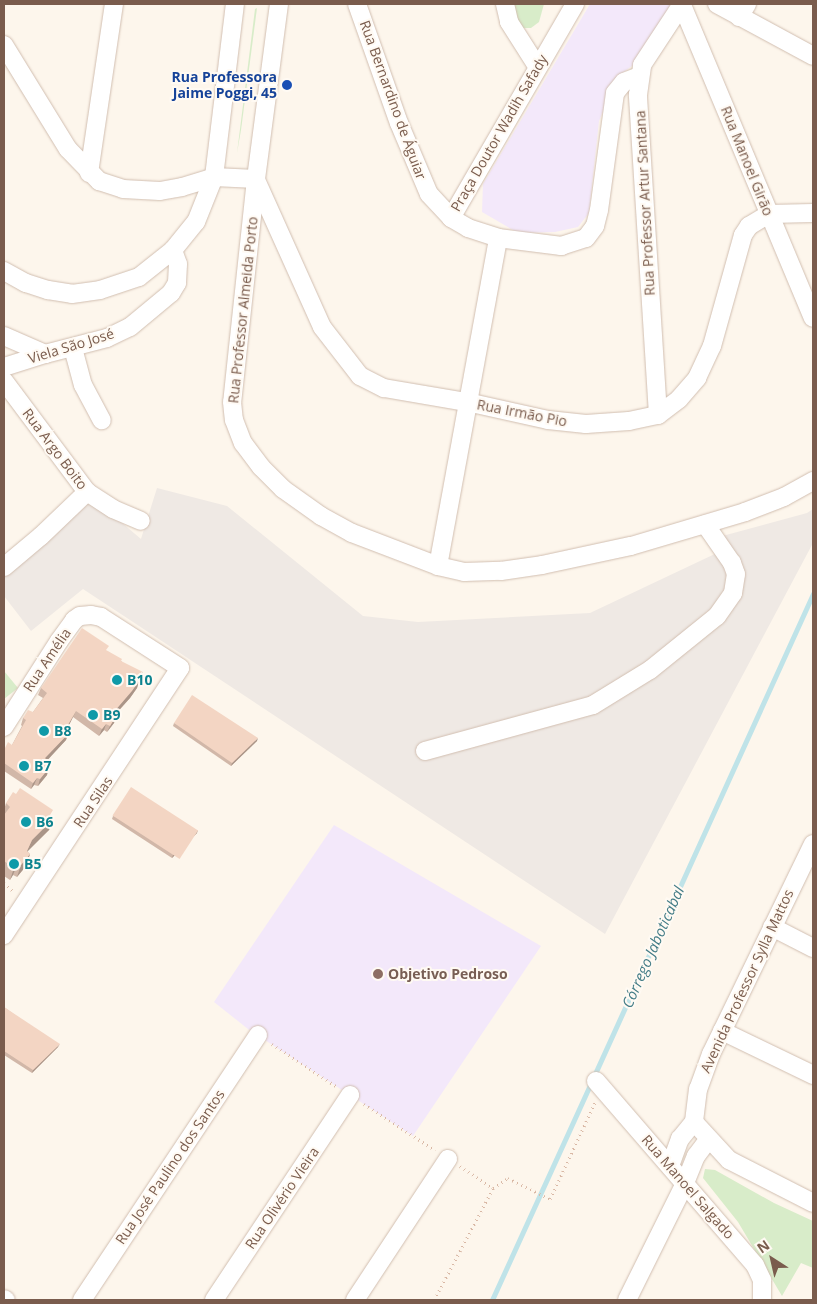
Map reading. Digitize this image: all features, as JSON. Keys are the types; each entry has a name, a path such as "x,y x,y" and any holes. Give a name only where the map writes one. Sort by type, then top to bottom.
{"street":[{"path":"89,172 114,4"},
{"path":"4,271 26,284 72,294 100,290 139,277 173,250 196,222 214,177 235,4"},
{"name":"Rua Professor Almeida Porto","path":"279,4 256,179 232,402 234,420 243,443 260,467 283,489 321,516 376,543 438,566 464,572 501,571 542,565 631,546 705,524 784,497 813,482"},
{"name":"Rua Bernardino de Águiar","path":"357,4 424,184 437,204 451,218"},
{"path":"505,4 509,22 537,66"},
{"name":"Praça Doutor Wadih Safady","path":"575,4 537,66 451,218 468,228 498,238 561,246 586,238 595,226 599,210 615,93 624,82 640,76"},
{"name":"Rua Professor Artur Santana","path":"658,415 638,95 640,76 646,56 682,4"},
{"name":"Rua Manoel Girão","path":"682,4 813,318"},
{"path":"717,4 743,10 813,56"},
{"path":"6,53 68,149 89,172 110,186 160,191 182,187 214,177 256,179"},
{"name":"Rua Irmão Pio","path":"256,179 276,220 322,327 360,376 384,388 467,402 548,420 586,424 630,421 658,415 679,399 697,378 712,346 743,235 749,226 768,214"},
{"path":"768,214 813,212"},
{"path":"438,566 498,238"},
{"name":"Viela São José","path":"4,367 107,338 130,327 171,293 177,283 178,272 173,250"},
{"path":"4,336 45,354"},
{"path":"72,348 83,384 102,420"},
{"name":"Rua Argo Boito","path":"4,381 87,492 112,509 140,521"},
{"path":"4,567 41,536 87,492"},
{"path":"425,751 593,705 650,670 717,616 733,593 736,574 732,563 705,524"},
{"name":"Rua Amélia","path":"4,727 59,641 74,620 80,616 91,615 101,618 180,668"},
{"name":"Rua Silas","path":"4,935 180,668"},
{"name":"Avenida Professor Sylla Mattos","path":"694,1122 698,1089 722,1031 772,927 807,872 813,844"},
{"path":"772,927 813,948"},
{"path":"722,1031 813,1075"},
{"name":"Rua José Paulino dos Santos","path":"82,1300 258,1035"},
{"name":"Rua Manoel Salgado","path":"599,1084 755,1265 762,1280 762,1300"},
{"name":"Rua Olivério Vieira","path":"214,1300 350,1095"},
{"path":"670,1166 680,1139 694,1122 708,1140 739,1166 813,1203"},
{"path":"628,1300 685,1183 696,1156 708,1140"},
{"path":"355,1300 448,1159"}],"path":[{"path":"4,883 10,888"},
{"path":"434,1300 493,1188 508,1178 550,1198 599,1084"},
{"path":"448,1159 493,1188"}],"shaded area":[{"path":"590,4 673,4 636,63 618,76 599,121 589,213 578,227 555,232 518,233 482,212 483,184"},
{"path":"157,488 227,506 363,616 418,622 590,613 719,552 715,538 807,513 813,509 813,543 605,934 83,589 31,631 4,596 4,571 88,494 141,539"},
{"name":"Objetivo Pedroso","path":"334,825 541,946 413,1136 248,1029 214,1002"}],"green space":[{"path":"509,4 544,4 539,22 531,28 521,28"},
{"path":"257,8 241,130 237,153 255,9"},
{"path":"4,671 18,688 4,699"},
{"path":"705,1169 715,1170 774,1203 813,1221 813,1268 801,1263 782,1296 738,1222 703,1178"}],"building":[{"path":"82,628 109,646 106,650 122,659 121,661 143,672 137,678 139,681 132,691 113,713 116,716 110,726 106,724 102,729 76,711 65,730 68,734 45,758 48,761 46,766 49,768 40,779 37,778 33,783 4,763 4,750 8,742 12,745 26,720 23,718 28,710 33,712 47,693 41,688"},
{"path":"192,695 258,738 232,763 174,723"},
{"path":"131,787 198,831 180,859 112,816"},
{"path":"20,788 53,810 50,815 54,818 32,840 27,851 30,854 21,865 18,863 14,868 4,861 4,815 10,807 6,803 13,792 16,794"},
{"path":"4,1007 60,1044 33,1070 4,1051"}],"waterway":[{"name":"Córrego Jaboticabal","path":"594,1076 813,594"},
{"name":"Córrego Jaboticabal","path":"492,1300 591,1083"}],"place":[{"name":"Rua Professora Jaime Poggi, 45","path":"287,85"},
{"name":"B10","path":"117,680"},
{"name":"B9","path":"93,715"},
{"name":"B8","path":"44,731"},
{"name":"B7","path":"24,766"},
{"name":"B6","path":"26,822"},
{"name":"B5","path":"14,864"},
{"name":"Objetivo Pedroso","path":"378,974"}]}
